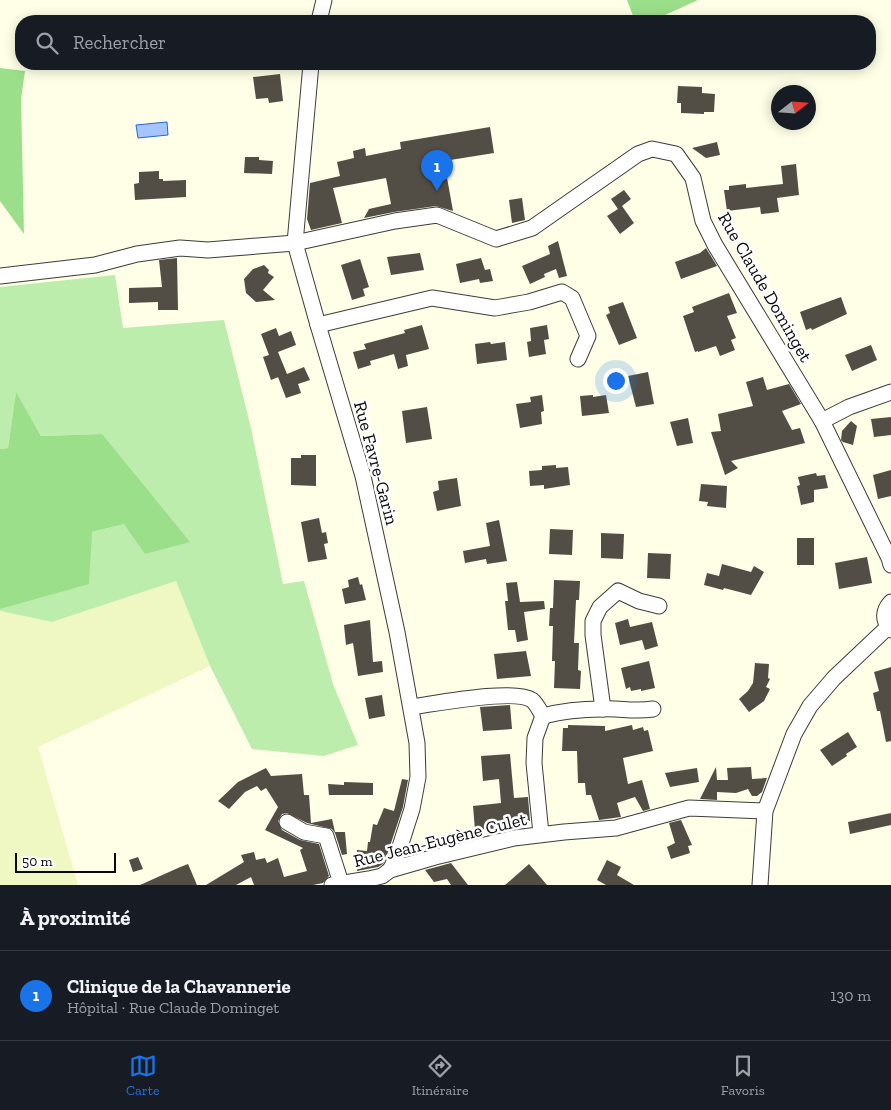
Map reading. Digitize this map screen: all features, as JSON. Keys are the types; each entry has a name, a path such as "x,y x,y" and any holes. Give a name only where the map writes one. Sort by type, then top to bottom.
{"street":[{"path":"320,15 324,0"},
{"name":"Rue Favre-Garin","path":"310,70 295,243 363,476 397,632 417,743 418,777 412,809 397,856 390,870"},
{"name":"Rue Claude Dominget","path":"0,276 95,265 137,254 180,248 208,250 295,243 395,221 437,215 496,239 532,228 638,154 652,149 676,154 693,178 703,221 715,245 822,421 891,565"},
{"path":"318,325 432,298 495,308 529,302 562,292 572,298 588,336 578,359"},
{"path":"822,421 849,407 891,392"},
{"path":"603,709 593,635 593,621 600,607 618,592 639,602 659,606"},
{"path":"760,885 765,811 794,734 810,706 834,678 889,628 884,620 885,612 891,602"},
{"path":"411,707 485,697 516,695 532,700 543,716"},
{"path":"543,716 555,713 603,709 638,712 653,709"},
{"path":"540,834 534,763 535,738 543,716"},
{"name":"Rue Jean-Eugène Culet","path":"337,884 382,876 390,870 435,857 514,838 616,828 689,808 765,811"},
{"path":"286,822 304,832 326,836 337,884"}],"green space":[{"path":"627,0 698,0 665,15 633,15"},
{"path":"0,68 25,71 21,99 24,234 0,201"},
{"path":"115,275 123,328 224,320 251,428 283,584 304,581 333,684 358,745 324,756 252,749 210,666 176,581 52,622 0,611 0,609 92,532 124,524 102,434 41,436 16,393 8,448 0,449 0,287"},
{"path":"16,392 41,436 102,434 190,542 145,554 124,524 92,532 89,584 0,609 0,449 8,448"},
{"path":"176,581 210,666 38,747 78,885 0,885 0,611 52,622"}],"water":[{"path":"167,122 168,135 138,138 136,125"}],"building":[{"path":"280,74 283,101 269,103 268,98 256,99 253,77"},
{"path":"678,86 702,87 702,93 715,94 714,112 704,112 704,114 681,113 681,103 677,103"},
{"path":"490,127 494,153 444,161 453,211 436,206 364,218 369,209 391,204 386,178 333,188 342,223 311,230 307,219 310,183 340,176 337,162 354,158 353,151 365,148 366,156 401,149 400,142"},
{"path":"717,142 720,155 706,158 692,148"},
{"path":"245,157 259,157 259,160 273,161 272,174 244,173"},
{"path":"796,164 799,195 777,198 779,212 761,214 760,207 727,211 724,190 729,190 729,186 746,184 746,188 783,184 781,166"},
{"path":"159,171 159,179 163,179 163,181 186,180 186,197 135,200 134,184 139,183 139,172"},
{"path":"624,190 631,199 622,206 634,223 620,234 607,216 618,209 611,199"},
{"path":"522,198 525,220 512,223 509,200"},
{"path":"558,241 567,276 559,278 556,269 544,274 545,277 530,284 522,266 550,254 548,246"},
{"path":"706,248 717,266 681,279 675,262 700,253"},
{"path":"420,253 424,270 391,275 387,257"},
{"path":"177,258 178,310 158,310 158,302 129,303 129,288 162,287 159,260"},
{"path":"481,258 485,270 490,269 493,281 480,283 479,279 460,283 456,264"},
{"path":"360,259 369,287 363,289 365,296 352,300 341,265"},
{"path":"264,265 269,270 268,273 274,277 263,290 275,300 256,302 246,293 244,279 253,269"},
{"path":"729,293 737,313 727,316 736,338 731,340 735,350 720,356 716,346 695,352 683,316 694,312 692,307"},
{"path":"841,297 847,314 812,330 811,328 806,330 800,312"},
{"path":"623,302 637,338 619,345 606,315 610,313 608,307"},
{"path":"422,325 429,349 406,355 408,366 398,369 394,354 370,361 371,365 358,369 353,352 366,349 364,344 405,333 404,330"},
{"path":"547,325 549,339 544,340 546,354 529,357 527,342 531,341 530,328"},
{"path":"276,328 279,336 291,331 296,345 278,352 287,374 304,367 310,380 298,384 301,393 286,398 278,377 271,380 263,357 269,355 261,334"},
{"path":"490,342 491,344 505,342 507,360 477,364 475,344"},
{"path":"871,345 877,360 852,371 845,355"},
{"path":"648,372 654,404 636,407 628,376"},
{"path":"763,377 767,390 789,384 801,404 782,411 792,430 800,428 805,443 731,461 738,468 725,475 711,432 721,431 718,414 753,406 746,382"},
{"path":"542,395 544,411 541,412 542,424 520,428 516,404 531,402 530,397"},
{"path":"593,395 593,397 606,395 609,413 582,416 580,396"},
{"path":"427,407 432,439 406,443 402,411"},
{"path":"891,417 891,435 874,437 871,419"},
{"path":"688,418 693,443 677,446 670,422"},
{"path":"851,421 857,426 853,445 841,440 842,431"},
{"path":"301,455 316,455 316,486 291,485 291,458 301,458"},
{"path":"556,465 556,468 568,467 570,485 544,489 544,485 530,486 529,471 542,470 542,466"},
{"path":"891,470 891,496 878,499 873,475"},
{"path":"816,473 817,476 825,475 828,488 814,490 814,502 801,505 797,486 800,485 798,477"},
{"path":"457,478 461,506 437,511 433,492 439,490 438,481"},
{"path":"701,484 727,486 726,508 707,506 708,502 699,501"},
{"path":"319,518 322,533 326,532 328,543 324,544 327,559 308,562 301,522"},
{"path":"499,520 507,561 487,564 486,559 465,563 463,551 490,546 486,523"},
{"path":"550,529 573,530 572,555 549,554"},
{"path":"601,533 624,534 623,559 601,558"},
{"path":"797,538 814,538 814,565 797,565"},
{"path":"648,553 671,554 670,579 647,578"},
{"path":"867,557 872,583 839,589 835,563"},
{"path":"722,564 751,572 754,566 764,572 751,595 704,585 707,573 719,576"},
{"path":"358,577 366,600 345,604 342,589 349,587 348,580"},
{"path":"554,580 580,581 579,600 576,600 574,643 579,643 578,670 581,671 580,689 554,688 555,661 552,661 553,626 549,626 550,608 553,608"},
{"path":"517,582 520,602 544,601 545,609 524,612 528,640 517,642 515,630 508,630 505,601 508,601 506,583"},
{"path":"628,619 630,627 652,622 658,646 645,650 642,640 620,645 615,623"},
{"path":"370,620 373,662 382,661 383,672 358,676 353,643 346,645 344,625"},
{"path":"526,651 531,676 497,679 494,654"},
{"path":"649,661 655,688 641,691 641,689 631,691 630,687 626,689 621,668"},
{"path":"755,663 769,664 768,678 770,679 766,687 770,689 764,701 749,712 739,699 748,691 753,683"},
{"path":"891,667 891,741 886,742 880,711 877,711 873,693 879,691 874,672"},
{"path":"382,695 385,716 369,719 365,698"},
{"path":"510,705 512,729 483,731 480,707"},
{"path":"568,725 605,726 605,731 632,725 633,730 643,727 644,731 648,730 653,751 623,758 628,784 642,780 650,809 643,811 635,797 617,803 621,817 599,820 591,795 586,795 585,783 578,783 577,751 562,751 563,728 568,728"},
{"path":"848,732 857,747 832,766 820,750"},
{"path":"510,754 514,798 528,797 530,821 502,824 502,828 475,830 473,806 501,803 499,779 483,781 481,756"},
{"path":"716,767 717,780 728,780 727,768 751,767 752,779 767,778 762,792 757,796 752,796 748,789 736,793 717,792 717,800 700,799"},
{"path":"266,768 271,776 302,774 304,795 309,795 311,823 332,819 335,832 345,832 347,854 342,855 332,829 307,823 287,813 282,814 278,821 282,830 300,840 319,844 329,876 323,883 313,885 254,885 251,877 236,885 206,885 244,862 241,855 254,852 256,860 265,858 267,863 278,858 284,877 307,871 300,850 303,848 265,830 278,807 266,788 261,791 257,786 245,792 229,809 218,801 238,782"},
{"path":"697,768 699,782 670,787 665,773"},
{"path":"402,779 408,780 403,807 383,864 378,867 357,871 357,850 367,851 373,824 377,825 384,808 394,811"},
{"path":"344,782 373,783 373,795 329,795 328,784 344,785"},
{"path":"891,813 891,825 850,834 848,822"},
{"path":"681,820 692,845 688,846 690,853 671,859 667,847 675,843 669,823"},
{"path":"138,857 143,869 133,872 129,860"},
{"path":"607,860 621,867 617,875 634,885 606,885 597,880"},
{"path":"451,863 468,885 451,885 447,879 434,882 425,870"},
{"path":"188,864 197,885 140,885 178,868"},
{"path":"529,864 547,885 505,885"}],"place":[{"name":"Clinique de la Chavannerie","path":"437,191"}]}
